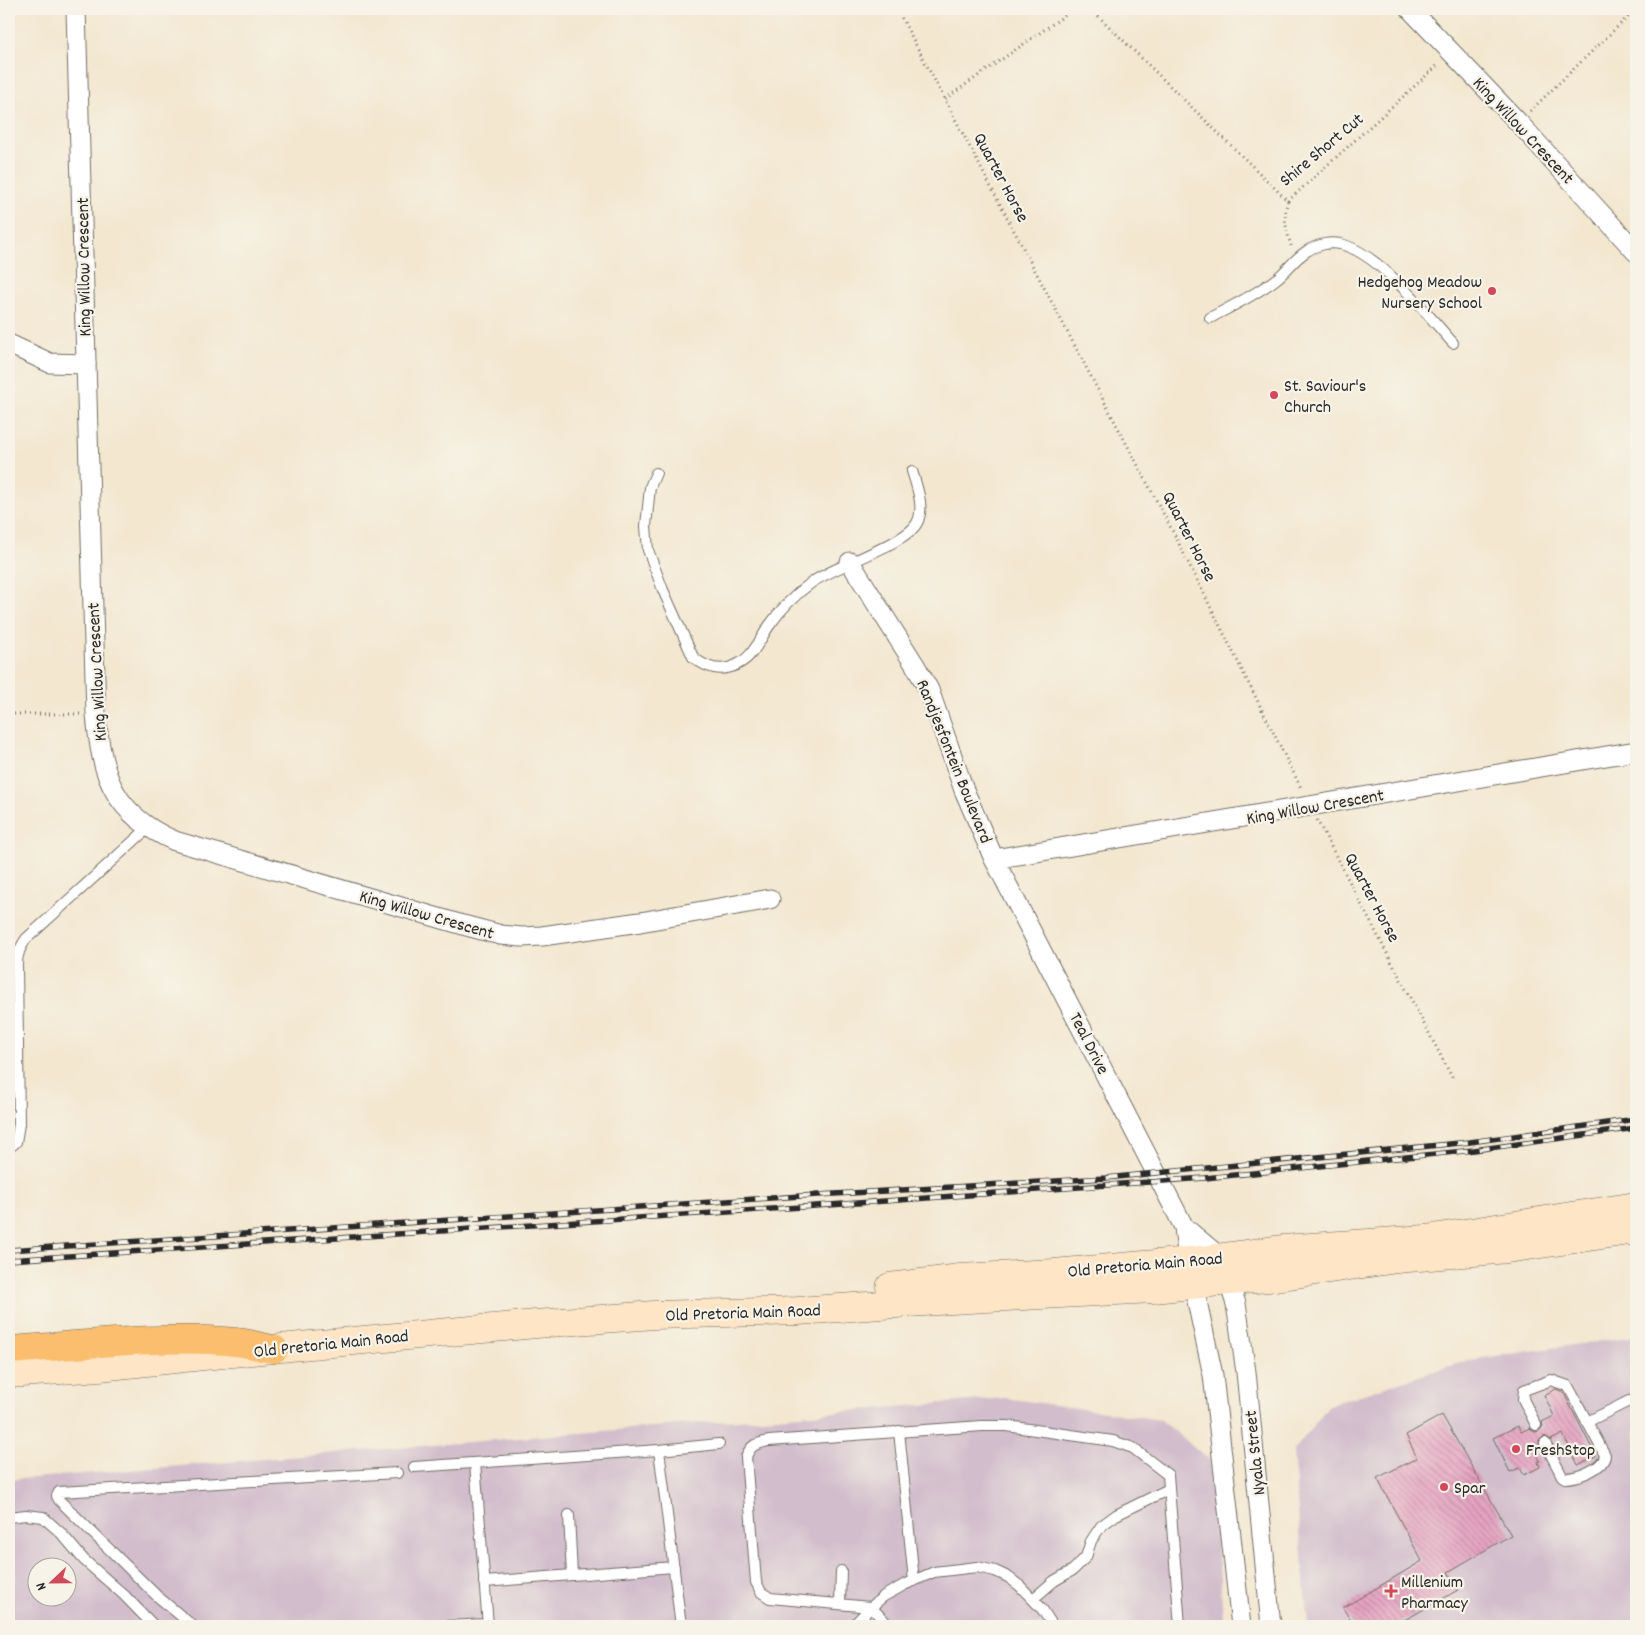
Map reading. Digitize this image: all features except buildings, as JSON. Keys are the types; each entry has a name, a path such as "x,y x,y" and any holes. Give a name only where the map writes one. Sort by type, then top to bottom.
{"main road":[{"name":"Old Pretoria Main Road","path":"9,1374 99,1367 536,1324 654,1315 688,1301 1054,1272 1190,1273 1225,1269 1282,1249 1426,1239 1636,1206"},
{"name":"Old Pretoria Main Road","path":"1225,1269 1269,1278 1397,1258 1508,1249 1636,1230"},
{"path":"9,1350 123,1342 196,1340 238,1342 274,1349"}],"street":[{"name":"King Willow Crescent","path":"76,9 98,745 110,782 128,810 148,828 175,841 202,850 463,926 515,937 542,936 592,929 770,899"},
{"name":"King Willow Crescent","path":"1410,9 1518,122 1636,252"},
{"path":"9,344 50,363 86,364"},
{"name":"Randjesfontein Boulevard","path":"850,562 929,690 964,790 994,859"},
{"name":"King Willow Crescent","path":"994,859 1636,751"},
{"name":"Teal Drive","path":"994,859 1184,1227 1225,1269"},
{"name":"Teal Drive","path":"1184,1227 1190,1273"},
{"name":"Nyala Street","path":"1225,1269 1236,1304 1246,1372 1271,1626"},
{"name":"Nyala Street","path":"1190,1273 1213,1375 1241,1626"}],"lane":[{"path":"1210,318 1263,289 1287,270 1306,251 1322,244 1338,244 1359,252 1396,280 1453,343"},
{"path":"656,473 650,487 646,526 648,550 663,590 693,657 701,664 721,669 730,668 741,663 753,650 770,625 802,590 820,577 890,544 909,532 917,524 919,495 912,471"},
{"path":"9,960 18,954 26,939 148,828"},
{"path":"9,1148 16,1142 19,1124 18,954"},
{"path":"1536,1425 1523,1400 1522,1394 1524,1390 1551,1380 1568,1386 1605,1455 1603,1463 1596,1469 1566,1478 1562,1476 1545,1443"},
{"path":"1587,1422 1629,1401"},
{"path":"889,1626 871,1607 770,1598 761,1592 756,1582 746,1457 749,1449 756,1444 769,1441 898,1431 1006,1426 1113,1441 1133,1448 1168,1475 1180,1626"},
{"path":"898,1431 914,1581"},
{"path":"414,1468 720,1444"},
{"path":"659,1450 681,1626"},
{"path":"447,1626 488,1625 475,1463"},
{"path":"193,1626 157,1596 59,1500 57,1496 59,1492 397,1473"},
{"path":"1033,1599 1054,1581 1073,1570 1086,1557 1090,1541 1101,1526 1116,1515 1169,1489"},
{"path":"9,1517 26,1515 43,1517 61,1533 84,1560 124,1595 154,1626"},
{"path":"569,1515 572,1575"},
{"path":"484,1582 674,1567"},
{"path":"853,1626 884,1596 934,1572 985,1568 1008,1577 1033,1599 1053,1626"},
{"path":"840,1603 841,1571"}],"path":[{"name":"Quarter Horse","path":"897,9 1172,530 1310,807 1453,1079"},
{"path":"945,99 1074,9"},
{"name":"Shire Short Cut","path":"1091,9 1288,201 1451,53"},
{"path":"1528,112 1636,10"},
{"path":"1288,201 1285,219 1295,262"},
{"path":"9,714 96,714"}],"shaded area":[{"path":"1636,1336 1636,1626 1308,1626 1293,1452 1329,1405 1469,1360"},
{"path":"1005,1398 1161,1420 1210,1460 1224,1626 9,1626 9,1480"}],"railway":[{"path":"9,1250 801,1196 1106,1178 1470,1142 1636,1119"},
{"path":"9,1260 1205,1178 1474,1150 1636,1128"}],"place":[{"name":"Hedgehog Meadow Nursery School","path":"1492,291"},
{"name":"St. Saviour's Church","path":"1274,395"},
{"name":"FreshStop","path":"1516,1449"},
{"name":"Spar","path":"1444,1487"},
{"name":"Millenium Pharmacy","path":"1391,1591"}]}
